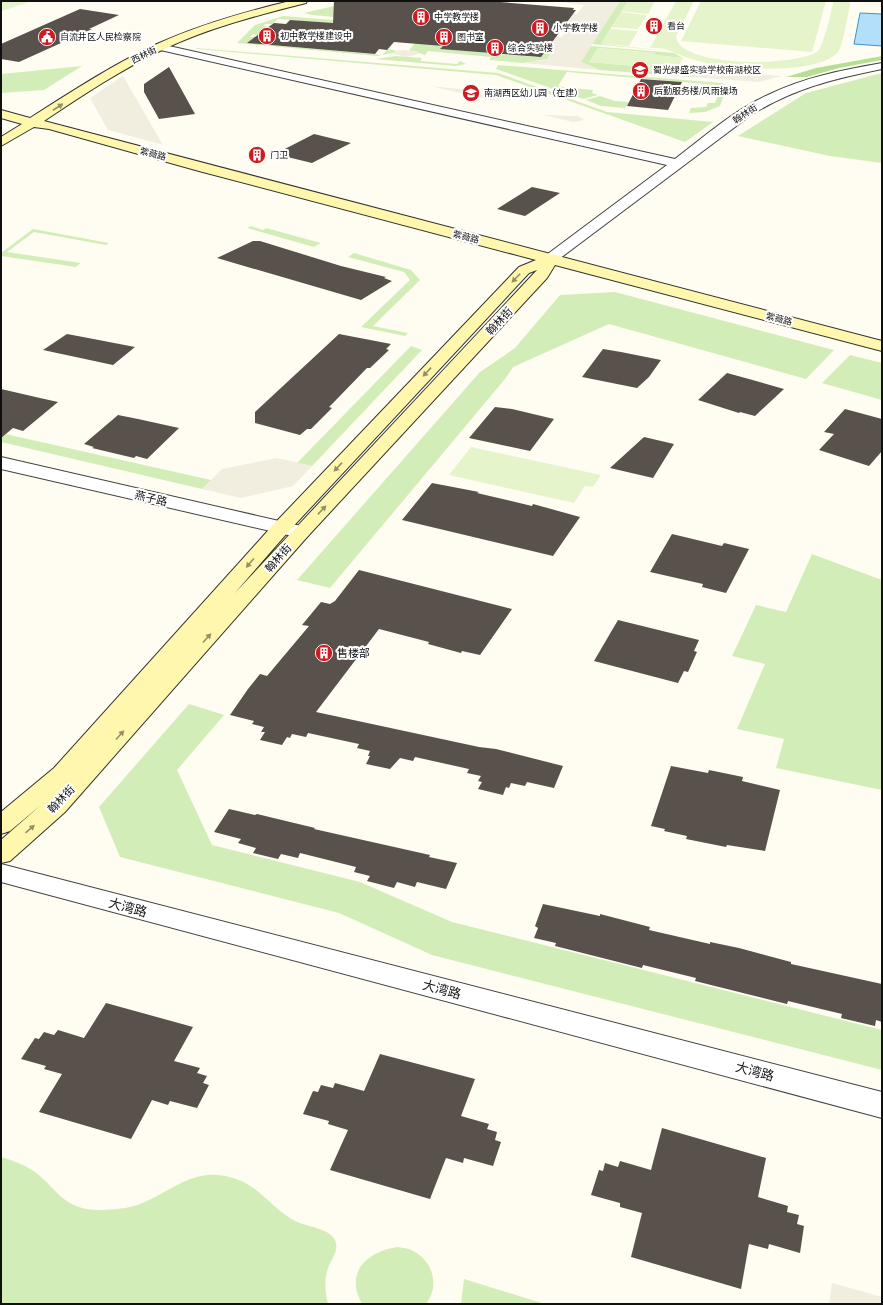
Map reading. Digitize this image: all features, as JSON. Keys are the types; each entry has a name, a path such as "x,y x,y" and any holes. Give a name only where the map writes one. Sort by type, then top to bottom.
{"main road":[{"name":"西林街","path":"1,130 34,120 106,63 137,47 179,29 274,1"},
{"name":"西林街","path":"1,142 124,65 160,47 225,22 302,1"},
{"name":"紫薇路","path":"1,107 34,120"},
{"name":"紫薇路","path":"1,114 34,120 204,168 882,346"},
{"name":"翰林街","path":"1,825 63,774 281,528 524,270 550,258"},
{"name":"翰林街","path":"1,854 56,806 301,532 542,275 550,258"}],"street":[{"path":"160,47 677,163"},
{"name":"翰林街","path":"550,258 747,112 772,97 830,76 882,66"},
{"name":"燕子路","path":"1,463 301,532"},
{"name":"大湾路","path":"1,873 882,1105"}],"green space":[{"path":"1,1 32,1 2,11"},
{"path":"620,1 628,1 601,44 669,51 592,44"},
{"path":"628,1 655,1 648,14 621,11"},
{"path":"676,1 694,1 676,36 682,46 696,54 716,59 740,62 788,60 806,56 818,51 827,27 833,1 850,1 850,5 838,52 827,60 812,65 773,69 715,65 689,58 666,49 650,48"},
{"path":"701,1 826,1 812,52 681,41"},
{"path":"351,2 461,28 312,15 304,13"},
{"path":"621,12 647,15 638,29 611,27"},
{"path":"283,16 370,23 366,26 278,19 272,24 266,24 263,26 267,26 257,35 253,34 250,37 256,37 263,44 382,55 388,49 398,51 393,53 377,56 237,43 255,25"},
{"path":"611,29 638,31 629,46 601,44"},
{"path":"427,30 431,45 443,46 441,49 536,57 541,50 546,50 549,45 555,46 547,59 523,63 489,60 491,57 428,51 425,55 409,50"},
{"path":"591,46 674,53 683,58 654,55 655,53 598,48 590,62 647,67 646,70 676,72 679,67 695,69 691,77 599,70 581,62"},
{"path":"567,47 578,48 571,60 559,59"},
{"path":"196,48 498,73 607,112 713,122 685,142 496,75"},
{"path":"598,48 655,53 654,55 683,58 676,72 647,70 649,64 647,67 589,62"},
{"path":"396,56 422,58 420,61 457,64 460,61 466,64 456,66 375,59"},
{"path":"882,56 882,60 839,68 807,77 786,77 816,68"},
{"path":"498,65 722,83 727,86 720,106 705,112 689,113 691,108 706,107 708,103 715,103 719,92 714,91 716,85 567,72 558,86 568,88 565,93 496,69"},
{"path":"82,66 44,90 1,93 1,74"},
{"path":"882,73 882,163 830,156 738,136 806,93"},
{"path":"573,88 593,90 592,93 598,95 583,99 569,94"},
{"path":"600,96 615,101 629,102 625,108 601,106 586,100"},
{"path":"251,226 263,230 266,228 321,243 314,247 247,228"},
{"path":"33,229 109,243 106,245 34,232 7,252 81,263 76,267 1,256 1,253"},
{"path":"354,253 411,270 420,280 373,326 408,333 405,336 361,327 410,280 404,272 348,257"},
{"path":"615,292 834,350 806,379 609,324 513,367 505,379 330,588 297,580 480,372 515,348 560,295"},
{"path":"411,346 422,350 312,466 297,463"},
{"path":"850,355 882,363 882,400 822,383"},
{"path":"1,433 211,480 202,489 1,442"},
{"path":"471,447 601,475 593,487 585,486 574,503 449,475"},
{"path":"812,554 882,580 882,790 776,768 784,739 737,729 765,664 732,656 756,605 786,612"},
{"path":"189,704 224,715 177,770 212,845 360,882 452,922 882,1030 882,1070 432,955 339,913 120,857 99,807"},
{"path":"1,1157 17,1162 32,1170 60,1196 75,1206 85,1209 116,1209 134,1206 196,1177 223,1175 239,1180 261,1194 280,1211 295,1221 325,1231 334,1238 336,1250 328,1268 325,1282 328,1304 1,1304"},
{"path":"398,1247 410,1249 420,1255 430,1267 433,1290 426,1304 362,1304 357,1293 356,1283 357,1273 362,1265 377,1253"},
{"path":"464,1279 545,1304 461,1304"}],"shaded area":[{"path":"568,1 620,1 581,62 599,70 523,63 547,59 555,46 536,44 543,35 562,37 568,27 550,26 560,13 577,14 584,5 567,3"},
{"path":"396,51 417,51 418,54 407,57 393,54"},
{"path":"695,69 782,76 759,82 691,77"},
{"path":"123,76 163,145 108,130 90,98"},
{"path":"430,86 468,90 501,102"},
{"path":"543,115 577,116 584,119 573,122"},
{"path":"277,458 312,466 293,486 241,498 202,489 222,469"},
{"path":"832,1283 882,1297 882,1304 829,1304"}],"water":[{"path":"860,13 882,14 882,46 854,44"}],"building":[{"path":"334,1 487,1 574,8 573,10 576,10 541,57 440,49 443,46 394,42 387,50 379,49 375,54 247,43 274,23 286,24 290,20 333,23"},
{"name":"自流井区人民检察院","path":"80,9 119,15 19,62 1,59 1,44"},
{"path":"169,67 195,114 159,119 144,92 144,84"},
{"path":"641,79 682,82 668,110 627,106"},
{"path":"314,134 351,143 312,163 275,154"},
{"path":"532,187 560,193 525,216 497,209"},
{"path":"253,241 260,241 341,266 386,277 384,278 392,281 361,300 217,258"},
{"path":"67,334 135,347 113,365 43,350"},
{"path":"339,334 391,344 386,349 389,350 370,368 367,368 329,407 332,408 311,429 307,429 300,435 255,423 255,412"},
{"path":"603,349 661,360 649,377 637,388 582,377"},
{"path":"727,373 784,389 755,416 739,413 698,400"},
{"path":"1,389 58,402 23,431 13,428 1,438"},
{"path":"495,407 512,409 554,419 530,451 469,438"},
{"path":"845,409 882,419 882,451 869,466 819,450 834,434 824,432"},
{"path":"118,415 179,428 147,459 136,456 134,458 92,448 94,447 84,444"},
{"path":"644,437 674,444 653,478 610,468"},
{"path":"432,483 479,492 477,493 532,506 533,504 580,517 553,556 402,520"},
{"path":"672,534 722,546 724,543 749,549 726,593 702,587 703,584 650,572"},
{"path":"359,570 512,609 480,655 462,651 461,653 428,644 429,642 379,629 316,712 479,747 496,749 563,766 554,788 527,782 525,786 511,783 509,788 506,787 503,795 478,789 482,782 478,781 481,776 467,773 469,769 415,757 413,761 400,758 390,769 366,764 370,756 368,756 370,751 357,748 359,744 308,733 306,737 292,734 290,738 287,737 282,745 260,740 265,732 261,732 264,727 252,724 254,721 230,715 260,674 267,676 309,626 302,625 321,602 330,604 335,601"},
{"path":"618,620 699,640 694,651 697,652 688,672 684,671 678,683 594,661"},
{"path":"671,766 708,773 709,770 743,777 742,781 780,790 765,851 727,845 726,847 686,839 687,836 664,831 665,829 651,826"},
{"path":"229,809 255,815 257,814 315,828 314,829 430,855 429,857 457,863 446,889 417,882 415,887 397,882 394,888 367,881 370,876 354,872 356,867 300,853 298,858 281,854 278,859 253,853 256,848 238,843 241,839 214,832"},
{"path":"543,904 600,916 600,914 650,927 649,930 710,944 710,942 739,948 791,962 791,964 882,984 882,1022 876,1020 875,1026 841,1018 842,1014 788,1001 787,1004 695,981 696,978 643,965 642,968 555,946 556,943 534,938 538,928 535,926"},
{"path":"106,1003 193,1027 174,1061 200,1068 197,1073 207,1076 203,1083 209,1085 197,1108 170,1101 168,1105 152,1100 131,1139 39,1112 62,1074 44,1069 46,1066 21,1059 35,1038 39,1039 44,1032 54,1035 58,1030 84,1038"},
{"path":"380,1054 475,1079 461,1116 489,1124 487,1129 497,1132 495,1140 501,1142 493,1166 464,1158 463,1163 446,1158 430,1199 330,1170 348,1130 328,1124 329,1121 303,1114 313,1091 318,1092 321,1085 333,1088 335,1083 364,1091"},
{"path":"662,1128 766,1158 758,1197 788,1206 787,1212 799,1215 797,1224 804,1226 800,1253 769,1244 768,1249 749,1244 741,1289 631,1257 642,1213 620,1207 620,1203 591,1195 599,1170 603,1171 605,1163 618,1167 620,1161 651,1170"}],"place":[{"name":"中学教学楼","path":"421,17"},
{"name":"看台","path":"654,26"},
{"name":"小学教学楼","path":"540,28"},
{"name":"初中教学楼建设中","path":"267,36"},
{"name":"自流井区人民检察院","path":"47,37"},
{"name":"图书室","path":"444,37"},
{"name":"综合实验楼","path":"495,48"},
{"name":"蜀光绿盛实验学校南湖校区","path":"640,70"},
{"name":"后勤服务楼/风雨操场","path":"641,91"},
{"name":"南湖西区幼儿园（在建）","path":"471,93"},
{"name":"门卫","path":"257,155"},
{"name":"售楼部","path":"324,653"}]}
